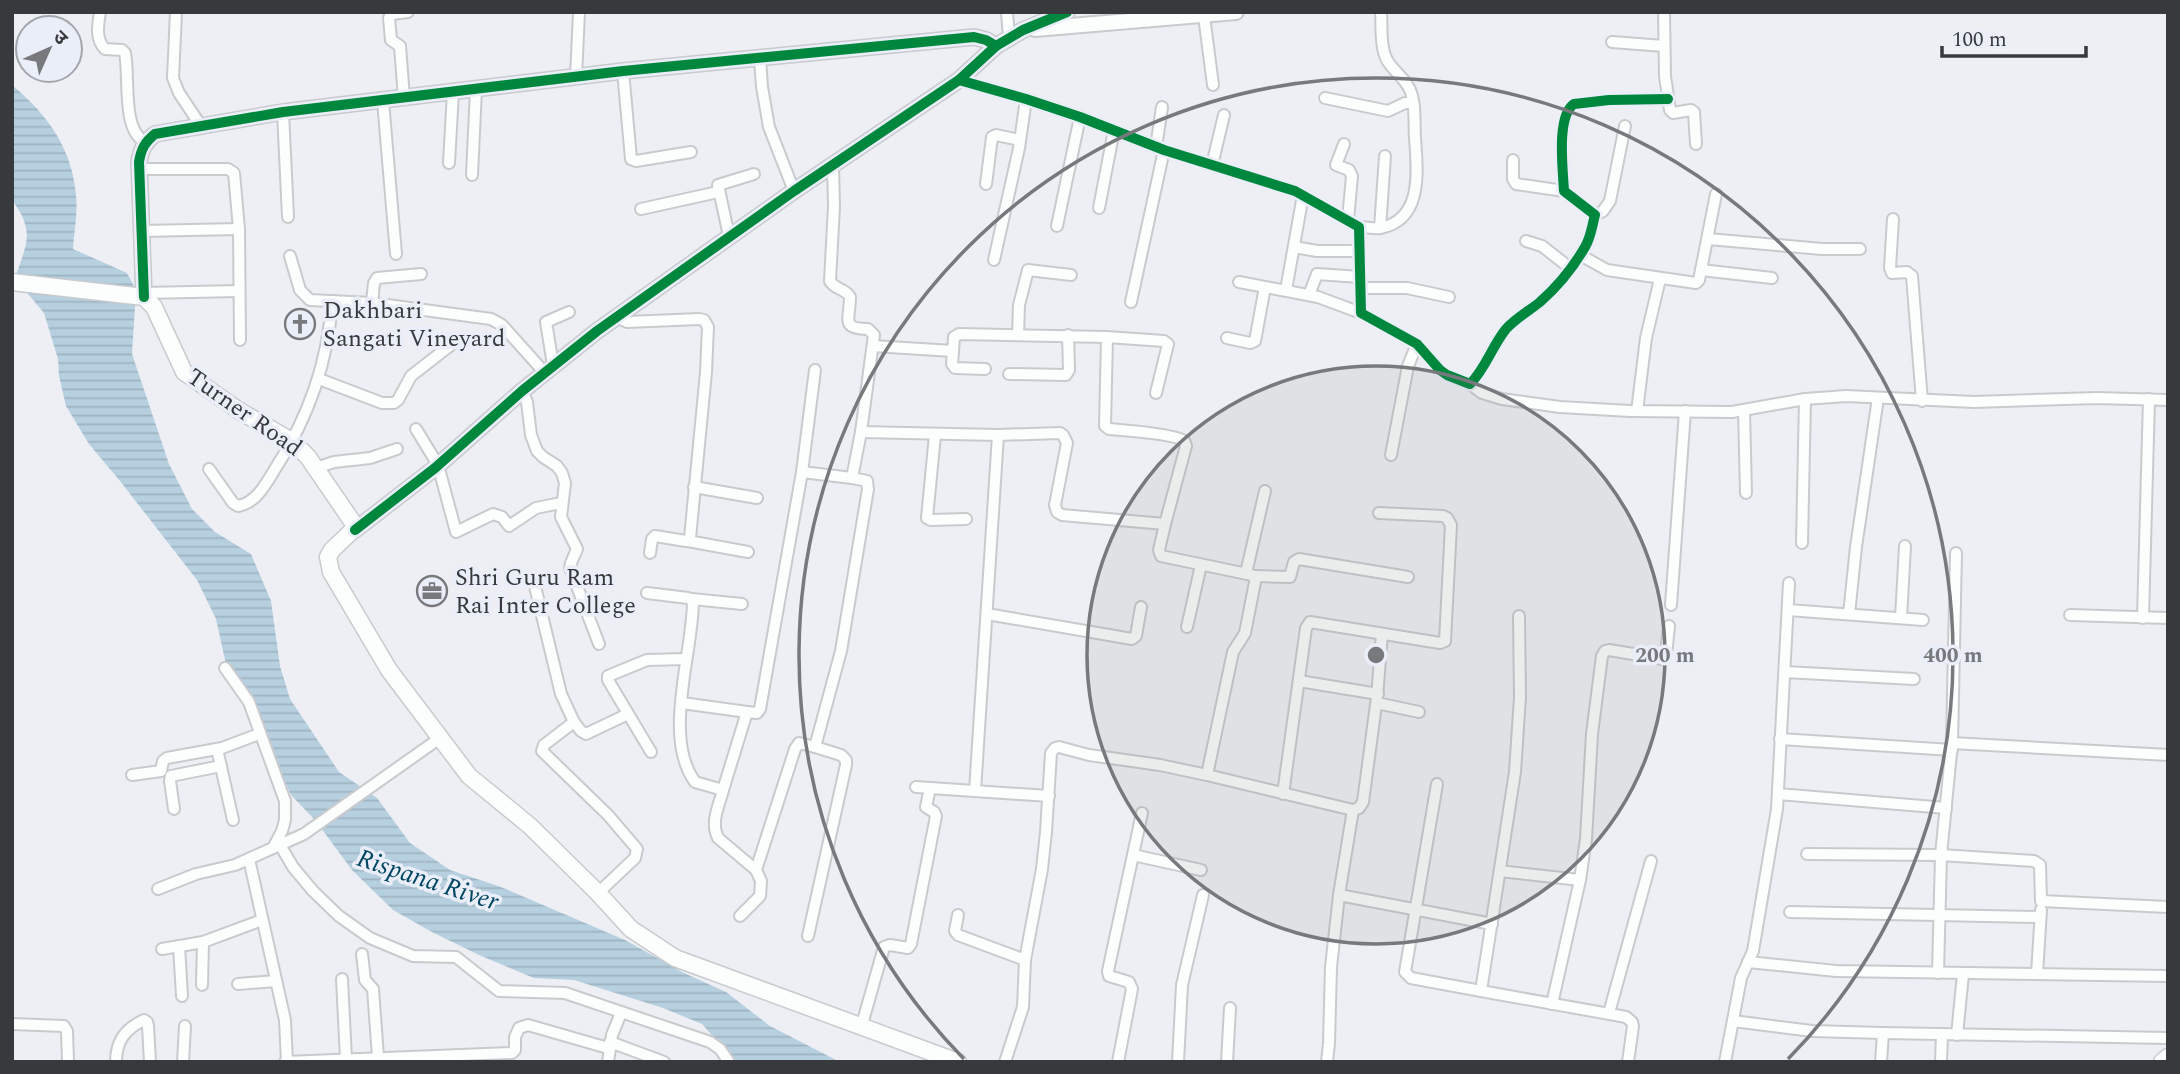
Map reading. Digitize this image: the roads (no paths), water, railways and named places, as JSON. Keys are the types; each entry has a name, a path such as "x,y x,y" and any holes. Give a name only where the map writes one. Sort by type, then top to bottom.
{"main road":[{"path":"12,282 142,295"},
{"name":"Turner Road","path":"142,295 154,307 184,372 238,410 293,442 309,457 356,527 355,530"},
{"path":"355,530 332,550 328,557 331,572 389,670 469,776 530,826 631,929 675,958 958,1062"},
{"path":"2162,1062 2168,1057"}],"street":[{"path":"100,12 99,42 105,48 122,50 125,53 131,126 137,137 146,142"},
{"path":"176,12 173,78 179,93 201,126"},
{"path":"404,98 400,46 391,40 389,18 394,13 408,12"},
{"path":"576,77 579,12"},
{"path":"1007,12 1009,37"},
{"path":"355,530 438,465 522,391 616,317 729,236 958,80 1009,37 1067,12"},
{"path":"1023,30 1236,12"},
{"path":"958,80 1026,99 1160,148 1273,183 1303,195 1359,227 1380,228 1401,217 1409,208 1418,180 1413,103 1410,90 1386,58 1381,12"},
{"path":"1664,12 1668,99 1672,113 1691,110 1694,112 1696,144"},
{"path":"1204,16 1213,85"},
{"path":"239,291 142,295 140,152 155,134 283,112 623,71 974,37 996,46"},
{"path":"1612,42 1664,46"},
{"path":"760,59 769,127 794,191"},
{"path":"623,71 631,159 636,162 691,152"},
{"path":"472,175 476,89"},
{"path":"449,163 453,92"},
{"path":"1325,98 1388,111 1405,103 1413,103"},
{"path":"994,260 1020,140 1026,99"},
{"path":"1564,191 1562,139 1569,107 1609,100 1668,99"},
{"path":"383,101 396,254"},
{"path":"1131,302 1160,148 1162,107"},
{"path":"283,112 288,216"},
{"path":"1212,164 1224,115"},
{"path":"1058,226 1080,117"},
{"path":"1470,384 1508,327 1539,303 1580,255 1589,238 1595,215 1603,211 1609,201 1625,126"},
{"path":"1100,208 1114,130"},
{"path":"986,184 992,136 1020,140"},
{"path":"1344,144 1336,165 1349,170 1351,174 1348,220"},
{"path":"1380,228 1385,156"},
{"path":"1513,160 1513,179 1516,184 1564,191 1595,215"},
{"path":"833,166 830,281 835,287 845,290 850,297 850,326 853,329 868,329 874,335 852,478"},
{"path":"139,169 232,170 235,177 239,229 240,340"},
{"path":"729,236 718,192 720,184 754,174"},
{"path":"641,209 718,192"},
{"path":"1580,255 1607,270 1696,284 1702,270 1716,194"},
{"path":"1286,290 1303,195"},
{"path":"1893,219 1890,268 1892,273 1907,272 1912,276 1922,401"},
{"path":"1359,227 1361,313"},
{"path":"141,231 239,229"},
{"path":"1708,239 1822,249 1860,249"},
{"path":"1526,241 1542,246 1570,268"},
{"path":"1294,247 1317,251 1359,251"},
{"path":"290,256 296,281 305,297 316,302 372,303 491,319 549,369"},
{"path":"1018,335 1019,305 1028,270 1070,275"},
{"path":"1702,270 1772,278"},
{"path":"372,303 377,278 421,274"},
{"path":"1309,295 1317,274 1449,297"},
{"path":"1637,411 1646,338 1660,279"},
{"path":"1240,282 1309,295 1361,313 1417,344 1440,370 1470,384 1482,393 1502,399 1560,407 1685,411 1744,410 1805,399 1878,398 1973,402 2097,398 2168,400"},
{"path":"1227,338 1250,343 1255,341 1265,286"},
{"path":"209,470 238,506 256,497 293,442 312,401 327,345 332,301"},
{"path":"549,369 546,322 569,312"},
{"path":"616,317 628,322 699,319 707,324 706,372 688,541"},
{"path":"985,369 955,368 954,337 959,334 1068,335 1167,342 1156,393"},
{"path":"1009,374 1066,375 1069,370 1068,335"},
{"path":"1107,337 1105,426 1109,429 1170,436 1185,443 1159,550 1161,556 1251,575 1290,577 1294,562 1299,559 1408,577"},
{"path":"318,379 382,403 394,402 398,400 411,376 452,344"},
{"path":"1391,455 1408,366 1417,344"},
{"path":"873,346 953,351"},
{"path":"682,703 757,713 760,709 802,472 815,370"},
{"path":"522,391 530,413 531,435 537,451 562,473 565,483 561,517 577,549 570,563 572,574 599,644"},
{"path":"1849,614 1878,398"},
{"path":"1801,543 1805,399"},
{"path":"2143,618 2149,399"},
{"path":"1744,410 1746,494"},
{"path":"1671,605 1685,411"},
{"path":"416,429 438,465 456,532 493,514 502,517 509,526 536,508 561,503"},
{"path":"861,432 1063,435 1067,443 1055,505 1058,512 1165,524"},
{"path":"935,435 927,518 966,519"},
{"path":"975,791 998,435"},
{"path":"316,468 334,462 370,458 397,449"},
{"path":"802,472 867,481 869,489 841,651 815,747"},
{"path":"694,487 757,498"},
{"path":"1208,775 1233,652 1245,633 1251,575 1265,491"},
{"path":"1283,794 1306,628 1310,622 1440,643 1445,641 1451,525 1443,516 1379,513"},
{"path":"650,553 655,536 748,552"},
{"path":"1901,618 1905,546"},
{"path":"1938,973 1941,855 1952,747 1956,553"},
{"path":"1187,627 1201,565"},
{"path":"533,578 561,695 574,722 586,734 628,714"},
{"path":"1725,1062 1741,978 1753,951 1778,794 1789,583"},
{"path":"646,593 742,604"},
{"path":"692,599 694,603 686,659 680,741 682,753 695,782 723,790"},
{"path":"987,614 1132,639 1136,636 1141,607"},
{"path":"1788,610 1923,620"},
{"path":"2070,615 2168,618"},
{"path":"1481,991 1515,772 1519,723 1520,617"},
{"path":"1552,1004 1580,880 1586,839 1592,734 1603,653 1609,650 1663,659 1669,625"},
{"path":"1005,1062 1023,1007 1025,960 1042,869 1051,753 1055,748 1160,765 1353,810 1359,808 1363,802 1377,699 1382,634"},
{"path":"651,752 608,676 647,660 686,659"},
{"path":"225,668 249,702 285,801 285,820 276,847"},
{"path":"1785,672 1914,679"},
{"path":"1299,681 1419,712"},
{"path":"740,916 760,896 761,881 756,870 718,838 715,820 747,712"},
{"path":"574,722 544,745 542,751 608,815 634,846 637,854 598,893"},
{"path":"132,775 161,771 166,758 217,748 259,734"},
{"path":"158,890 196,874 248,859 317,825 440,738"},
{"path":"1780,739 2168,755"},
{"path":"756,870 799,743 841,755 846,760 846,765 808,936"},
{"path":"217,748 233,820"},
{"path":"174,809 171,776 221,766"},
{"path":"1437,784 1406,975 1626,1017 1632,1022 1628,1062"},
{"path":"916,787 1049,796"},
{"path":"861,1027 884,947 890,945 908,948 911,944 936,816 926,807 930,788"},
{"path":"1778,794 1945,808"},
{"path":"1327,1062 1331,967 1339,894 1353,810"},
{"path":"1118,1062 1132,989 1129,982 1109,976 1108,971 1142,813"},
{"path":"276,847 313,891 339,916 370,939 413,956 456,957 499,991 565,993 710,1042 720,1049 729,1062"},
{"path":"1807,854 1941,855 2036,862 2040,866 2041,874 2037,974"},
{"path":"1133,855 1201,870"},
{"path":"248,859 285,1020 286,1062 512,1053 516,1050 516,1032 528,1025 664,1062"},
{"path":"1609,1013 1651,861"},
{"path":"1500,871 1580,880"},
{"path":"1339,894 1492,924"},
{"path":"1178,1062 1182,985 1203,895"},
{"path":"2041,901 2168,907"},
{"path":"1790,912 2040,917"},
{"path":"958,915 955,931 958,935 1025,960"},
{"path":"162,948 203,942 262,920"},
{"path":"202,985 203,942"},
{"path":"179,946 182,996"},
{"path":"362,954 365,980 373,989 378,1057"},
{"path":"1748,962 1836,971 2168,976"},
{"path":"1957,1035 1963,974"},
{"path":"342,979 346,1059"},
{"path":"238,984 276,981"},
{"path":"1227,1062 1230,1008"},
{"path":"608,1062 609,1045 621,1013"},
{"path":"116,1062 116,1049 121,1039 134,1025 144,1020 148,1022 150,1062"},
{"path":"1733,1021 1812,1031 2168,1038"},
{"path":"12,1024 64,1026 67,1031 68,1062"},
{"path":"183,1062 185,1026"},
{"path":"1881,1062 1883,1033"},
{"path":"1941,1062 1942,1034"}],"water":[{"name":"Rispana River","path":"12,85 47,120 69,162 74,178 76,202 73,249 127,273 136,290 132,354 169,464 192,509 215,532 251,554 271,601 280,666 290,699 339,772 377,798 410,843 450,870 501,887 625,940 684,973 726,992 770,1026 840,1062 730,1062 702,1024 663,1008 574,980 534,978 479,955 393,910 352,870 315,820 291,795 262,732 227,669 216,619 197,580 89,444 66,406 58,359 44,313 15,278 27,239 24,221 12,200"}],"place":[{"name":"Dakhbari Sangati Vineyard","path":"300,324"},
{"name":"Shri Guru Ram Rai Inter College","path":"432,591"}]}
